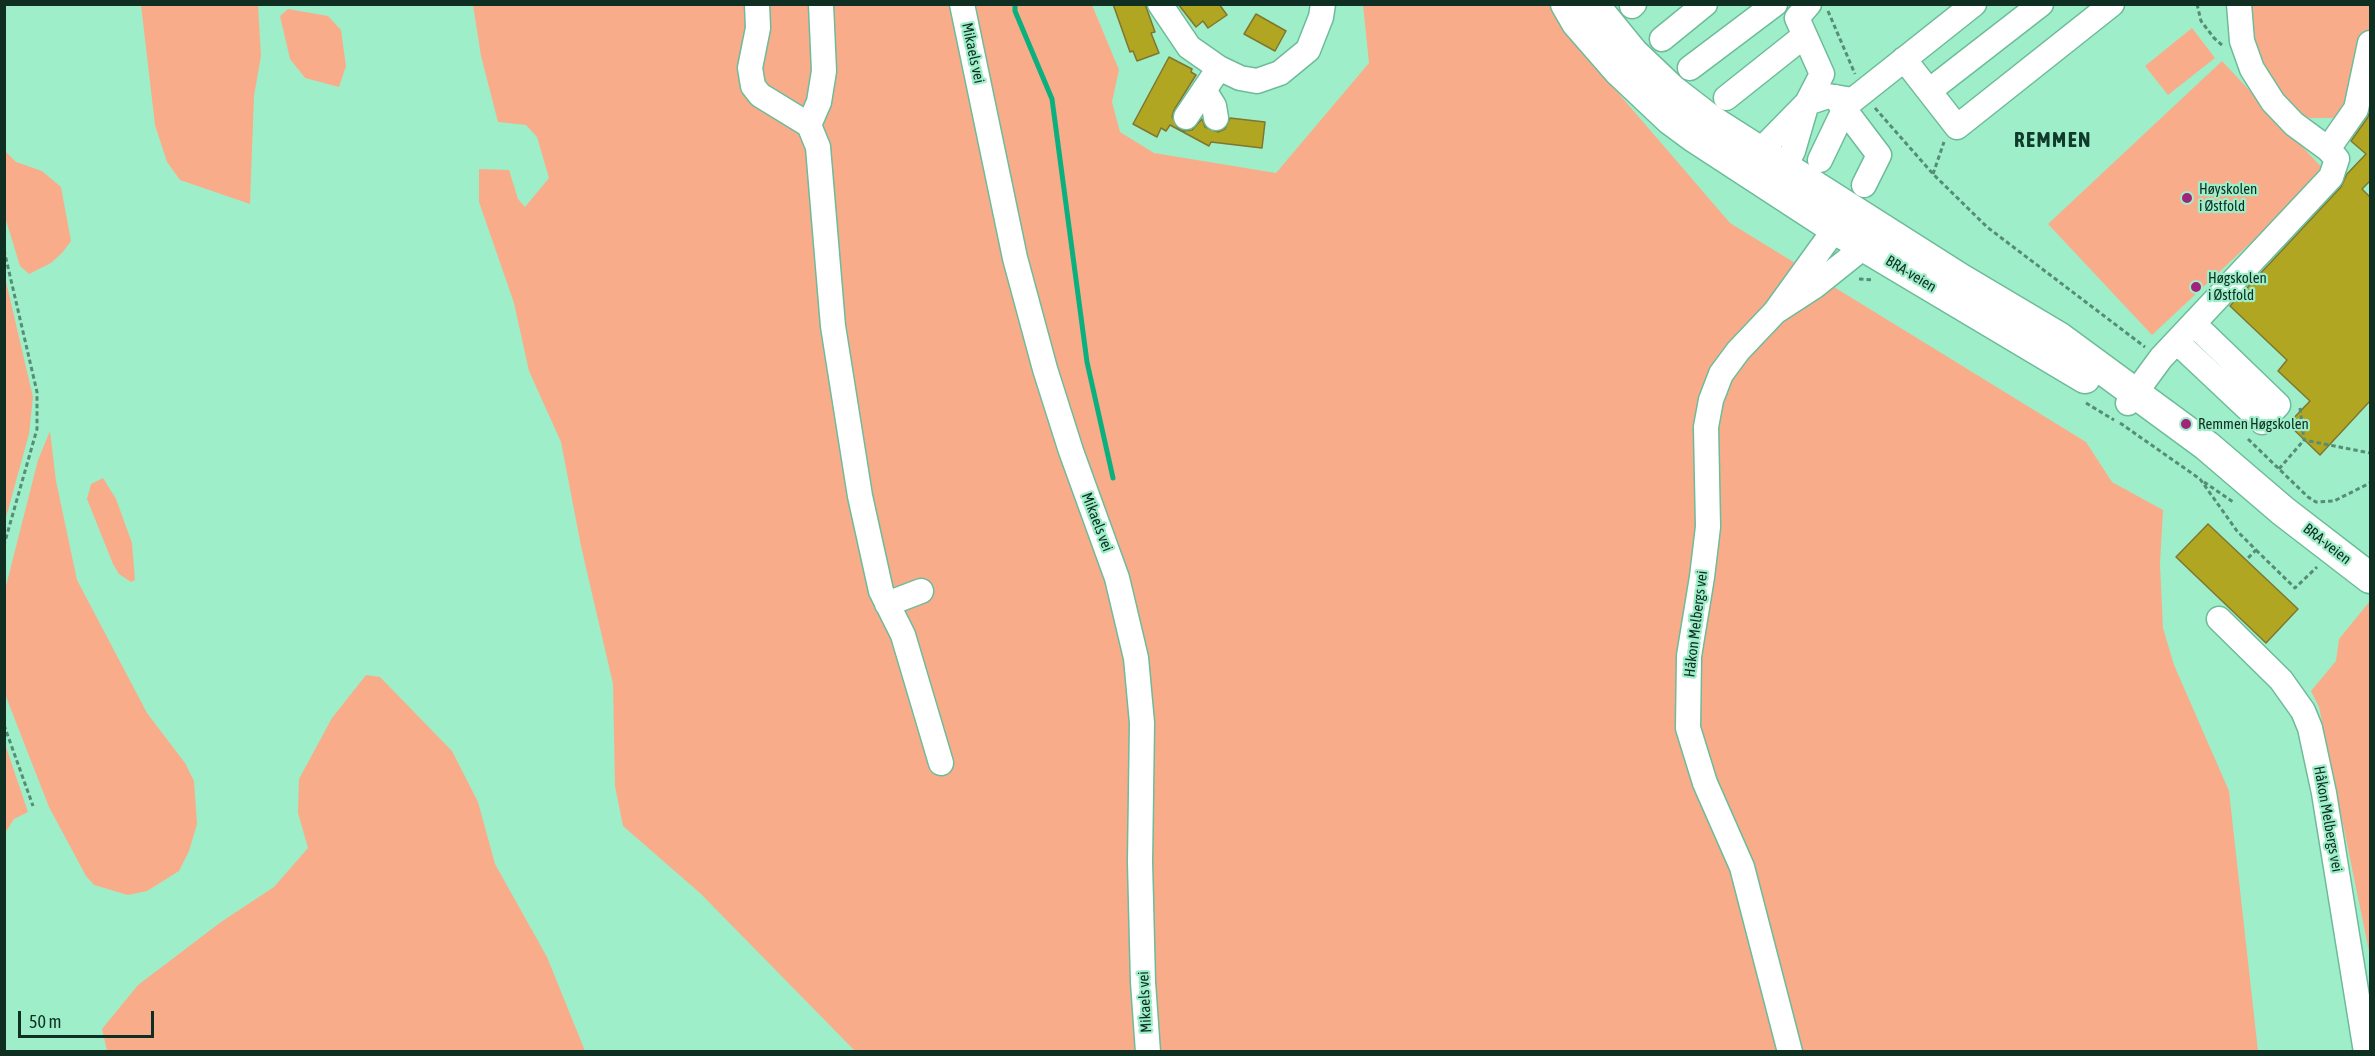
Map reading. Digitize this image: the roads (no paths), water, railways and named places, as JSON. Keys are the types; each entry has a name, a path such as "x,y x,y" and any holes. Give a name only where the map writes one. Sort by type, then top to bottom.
{"main road":[{"name":"BRA-veien","path":"1566,4 1577,23 1648,100 1694,137 1768,167 1864,216 1959,278 2060,338 2132,398"},
{"name":"BRA-veien","path":"1593,4 1633,53 1673,91 1768,167 1835,230 2132,398 2207,446 2283,511 2370,578"}],"street":[{"path":"758,4 758,28 750,68 753,86 760,95 809,125 818,147 826,267 844,411 877,580 903,635 941,763"},
{"path":"809,125 819,102 825,71 821,4"},
{"name":"Mikaels vei","path":"962,4 1015,258 1045,369 1117,578 1136,658 1142,723 1140,862 1143,982 1148,1052"},
{"path":"1160,4 1189,46 1219,68 1240,78 1257,81 1280,73 1308,50 1321,17 1323,4"},
{"path":"1662,39 1705,4"},
{"path":"1690,68 1775,4"},
{"path":"1840,104 1853,100 1974,4"},
{"path":"1929,91 2041,4"},
{"path":"1904,59 1957,127 2112,4"},
{"path":"2132,398 2169,350 2331,177 2337,159 2328,149 2294,124 2280,109 2252,69 2242,41 2239,4"},
{"path":"1726,98 1800,16 1822,74 1807,103 1792,151 1768,167"},
{"path":"2328,149 2356,109 2370,43"},
{"path":"1186,117 1219,68"},
{"path":"1204,90 1214,106 1216,118"},
{"path":"1807,103 1828,96 1840,104 1879,155 1864,184"},
{"path":"1820,159 1840,104"},
{"path":"1864,216 1865,246 1815,286 1775,312 1835,230 1864,216"},
{"name":"Håkon Melbergs vei","path":"1775,312 1738,351 1721,374 1711,400 1706,427 1708,527 1689,656 1688,728 1702,774 1742,867 1790,1052"},
{"path":"2169,350 2262,422 2278,405 2194,324"},
{"path":"887,604 921,591"},
{"name":"Håkon Melbergs vei","path":"2219,619 2281,680 2298,703 2310,728 2324,793 2366,1052"}],"waterway":[{"path":"1015,4 1015,11 1052,99 1087,362 1113,478"}],"place":[{"name":"Høyskolen i Østfold","path":"2187,198"},
{"name":"Høgskolen i Østfold","path":"2196,287"},
{"name":"Remmen Høgskolen","path":"2186,424"}],"district":[{"name":"REMMEN","path":"2053,140"}]}
